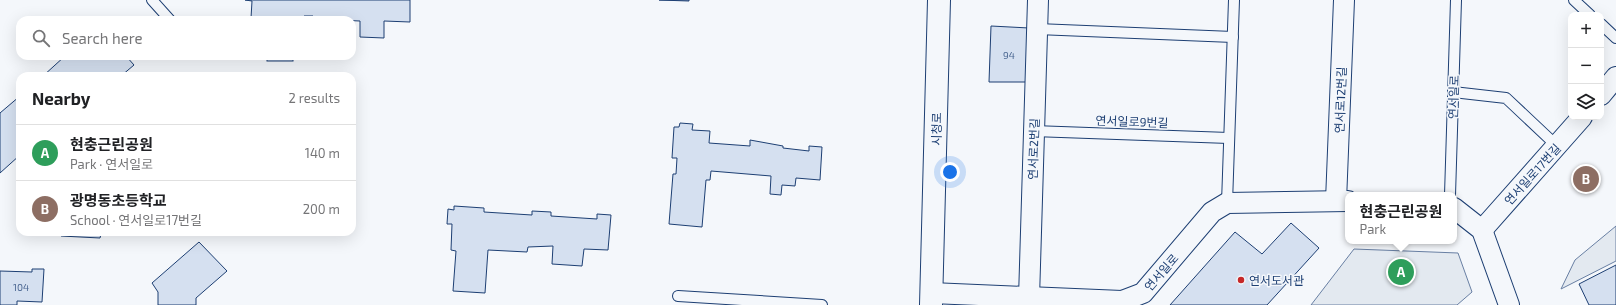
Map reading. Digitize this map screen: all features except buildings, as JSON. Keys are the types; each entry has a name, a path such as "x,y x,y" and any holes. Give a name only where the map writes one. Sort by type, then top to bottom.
{"main road":[{"name":"시청로","path":"931,299 939,0"}],"street":[{"name":"연서로2번길","path":"1029,298 1038,0"},
{"name":"연서로12번길","path":"1342,201 1344,0"},
{"path":"1604,91 1616,77"},
{"name":"연서일로17번길","path":"1482,230 1579,120"},
{"path":"1227,203 1342,201"},
{"name":"연서일로","path":"931,299 1029,298 1122,301 1143,293 1212,212 1227,203"},
{"path":"1457,210 1482,230 1509,305"}],"lane":[{"path":"152,0 166,16"},
{"path":"1227,203 1234,0"},
{"name":"연서일로","path":"1450,192 1456,0"},
{"path":"1574,0 1584,4"},
{"path":"1604,27 1616,38"},
{"path":"1037,29 1233,37"},
{"path":"1453,92 1506,98 1557,146"},
{"name":"연서일로9번길","path":"1033,131 1229,138"},
{"path":"678,296 822,305"}],"shaded area":[{"path":"1616,226 1616,261 1561,289 1575,260"},
{"path":"1354,249 1458,253 1472,292 1457,305 1311,305"}],"place":[{"name":"광명동초등학교","path":"1586,179"},
{"name":"현충근린공원","path":"1401,272"},
{"name":"연서도서관","path":"1241,280"}]}
